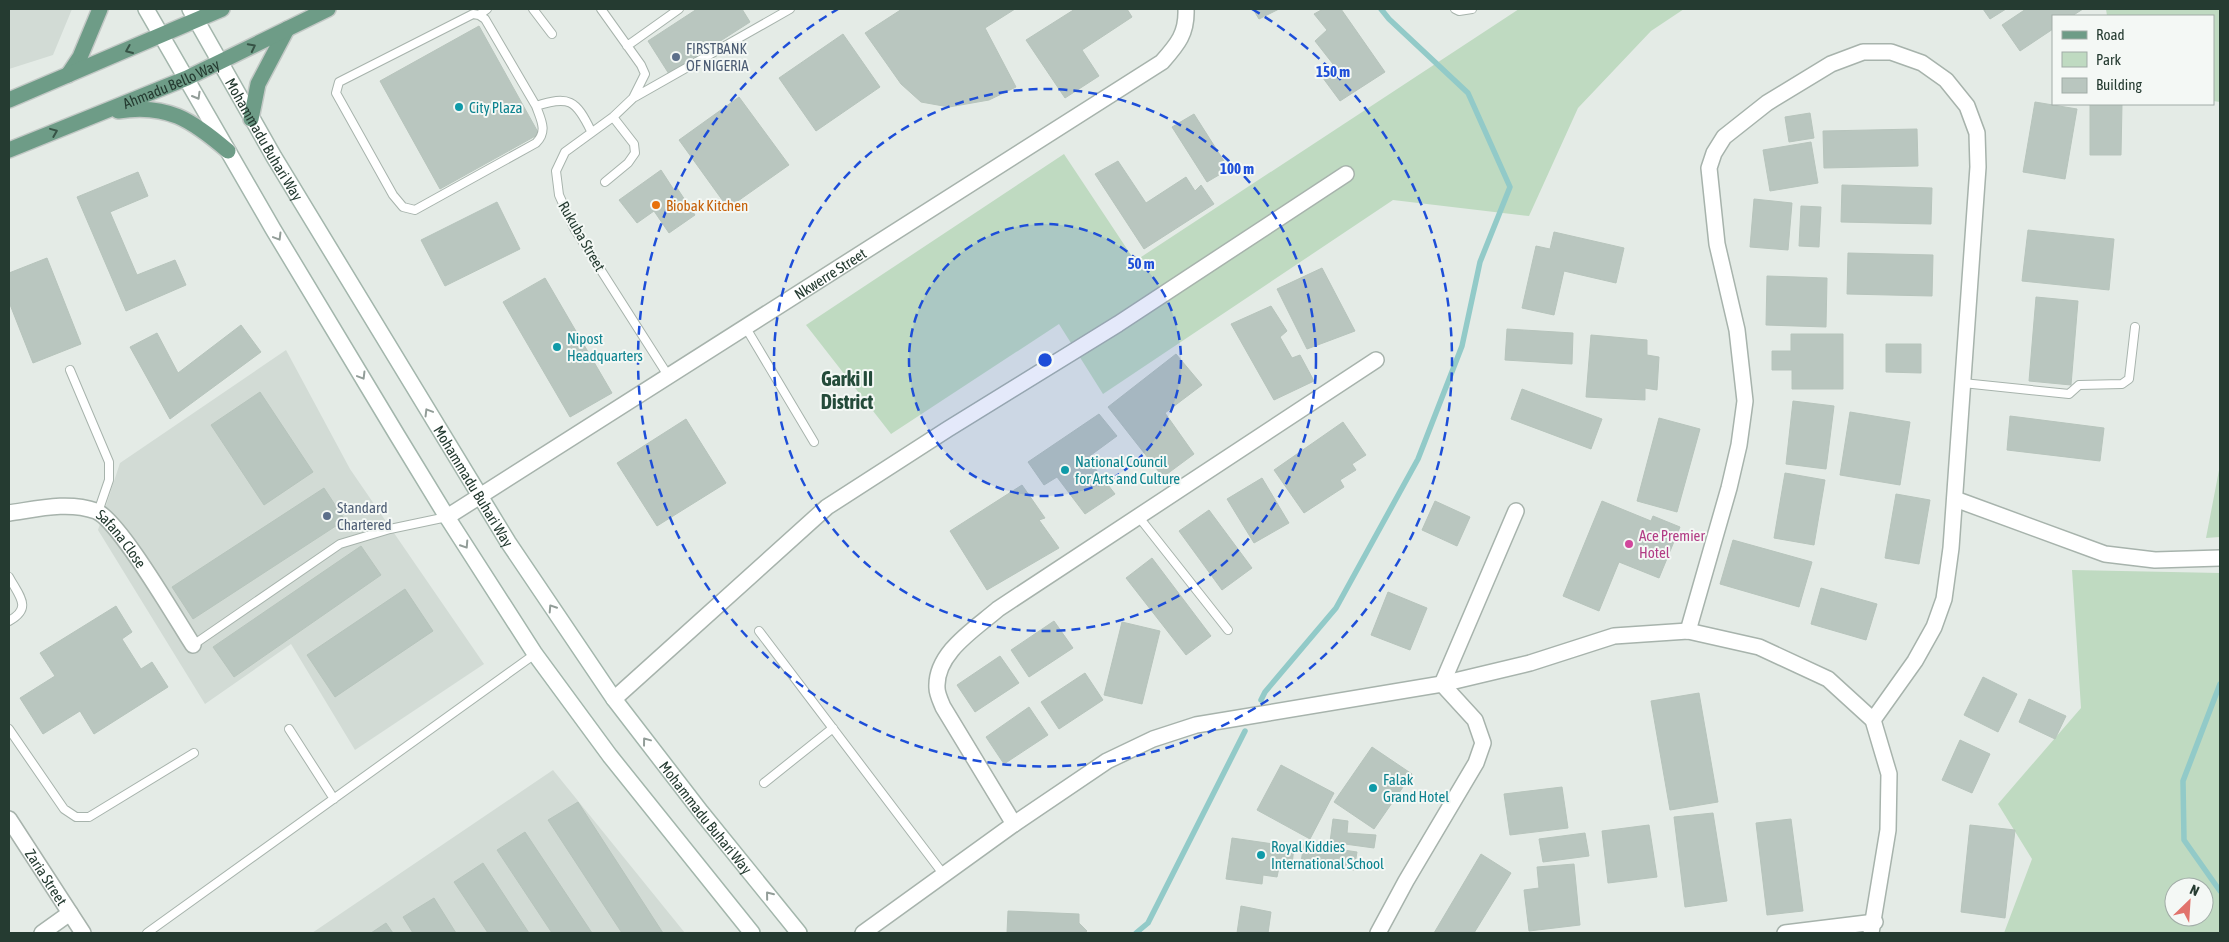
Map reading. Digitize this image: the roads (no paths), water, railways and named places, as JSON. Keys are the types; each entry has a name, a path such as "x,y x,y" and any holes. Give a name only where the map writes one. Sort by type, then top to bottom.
{"main road":[{"path":"68,75 80,57 100,9"},
{"path":"9,100 163,36 194,15 222,9"},
{"name":"Ahmadu Bello Way","path":"9,150 187,78 328,9"},
{"path":"251,119 258,84 288,29"},
{"path":"94,115 148,109 174,113 202,128 228,150"}],"street":[{"path":"146,9 447,517 535,654 610,756 752,933"},
{"name":"Nkwerre Street","path":"447,517 1162,62 1178,44 1187,24 1186,9"},
{"name":"Mohammadu Buhari Way","path":"194,15 251,119 479,497 614,699 701,812 799,933"},
{"path":"1688,631 1729,488 1739,445 1745,401 1737,330 1717,244 1709,168 1714,153 1724,138 1767,103 1831,64 1864,52 1891,52 1922,63 1946,80 1967,106 1977,133 1978,167 1955,499 1944,599 1934,627 1915,661 1873,720"},
{"path":"614,699 828,507 948,429 1118,324 1346,174"},
{"path":"1014,824 943,707 937,688 940,670 948,653 998,608 1376,360"},
{"path":"1955,499 2105,554 2155,560 2220,558"},
{"name":"Safana Close","path":"9,512 70,505 98,512 117,528 193,644"},
{"path":"1442,684 1516,511"},
{"path":"863,933 1014,824 1107,761 1153,739 1196,725 1442,684 1530,663 1614,636 1688,631 1759,647 1828,679 1873,720 1888,774 1888,830 1873,927 1785,933"},
{"path":"1378,933 1406,881 1476,763 1482,743 1475,720 1442,684"},
{"name":"Zaria Street","path":"9,819 83,933"},
{"path":"42,933 70,913"}],"lane":[{"path":"479,15 487,9"},
{"path":"533,9 552,34"},
{"path":"605,10 627,46 679,9"},
{"path":"633,98 790,9"},
{"path":"1455,9 1459,12 1472,9"},
{"path":"473,14 479,15 485,20 536,106 543,125 542,136 536,143 416,210 403,207 393,195 336,93 336,86 339,82 473,14"},
{"name":"Rukuba Street","path":"627,46 645,74 642,83 633,98 612,117 565,152 556,171 559,195 574,228 669,377"},
{"path":"536,106 555,100 573,103 583,113 592,131"},
{"path":"605,182 628,163 635,152 634,144 612,117"},
{"path":"1963,383 2068,394 2079,385 2122,384 2129,379 2135,327"},
{"path":"746,328 814,442"},
{"path":"70,370 109,462 109,480 98,512"},
{"path":"1138,516 1228,630"},
{"path":"193,644 340,544 390,529 447,517"},
{"path":"9,577 22,602 23,610 19,616 9,621"},
{"path":"759,631 944,875"},
{"path":"147,933 535,654"},
{"path":"764,783 833,728"},
{"path":"9,729 12,742 64,809 76,818 89,817 194,753"},
{"path":"289,729 334,799"}],"waterway":[{"path":"1261,700 1265,692 1336,608 1418,459 1462,346 1480,262 1510,187 1468,93 1389,19 1381,9"},
{"path":"2220,684 2183,781 2184,840 2220,891"},
{"path":"1136,933 1148,923 1245,731"}],"place":[{"name":"FIRSTBANK OF NIGERIA","path":"676,57"},
{"name":"City Plaza","path":"459,107"},
{"name":"Biobak Kitchen","path":"656,205"},
{"name":"Nipost Headquarters","path":"557,347"},
{"name":"National Council for Arts and Culture","path":"1065,470"},
{"name":"Standard Chartered","path":"327,516"},
{"name":"Ace Premier Hotel","path":"1629,544"},
{"name":"Falak Grand Hotel","path":"1373,788"},
{"name":"Royal Kiddies International School","path":"1261,855"}],"district":[{"name":"Garki II District","path":"847,390"}]}
